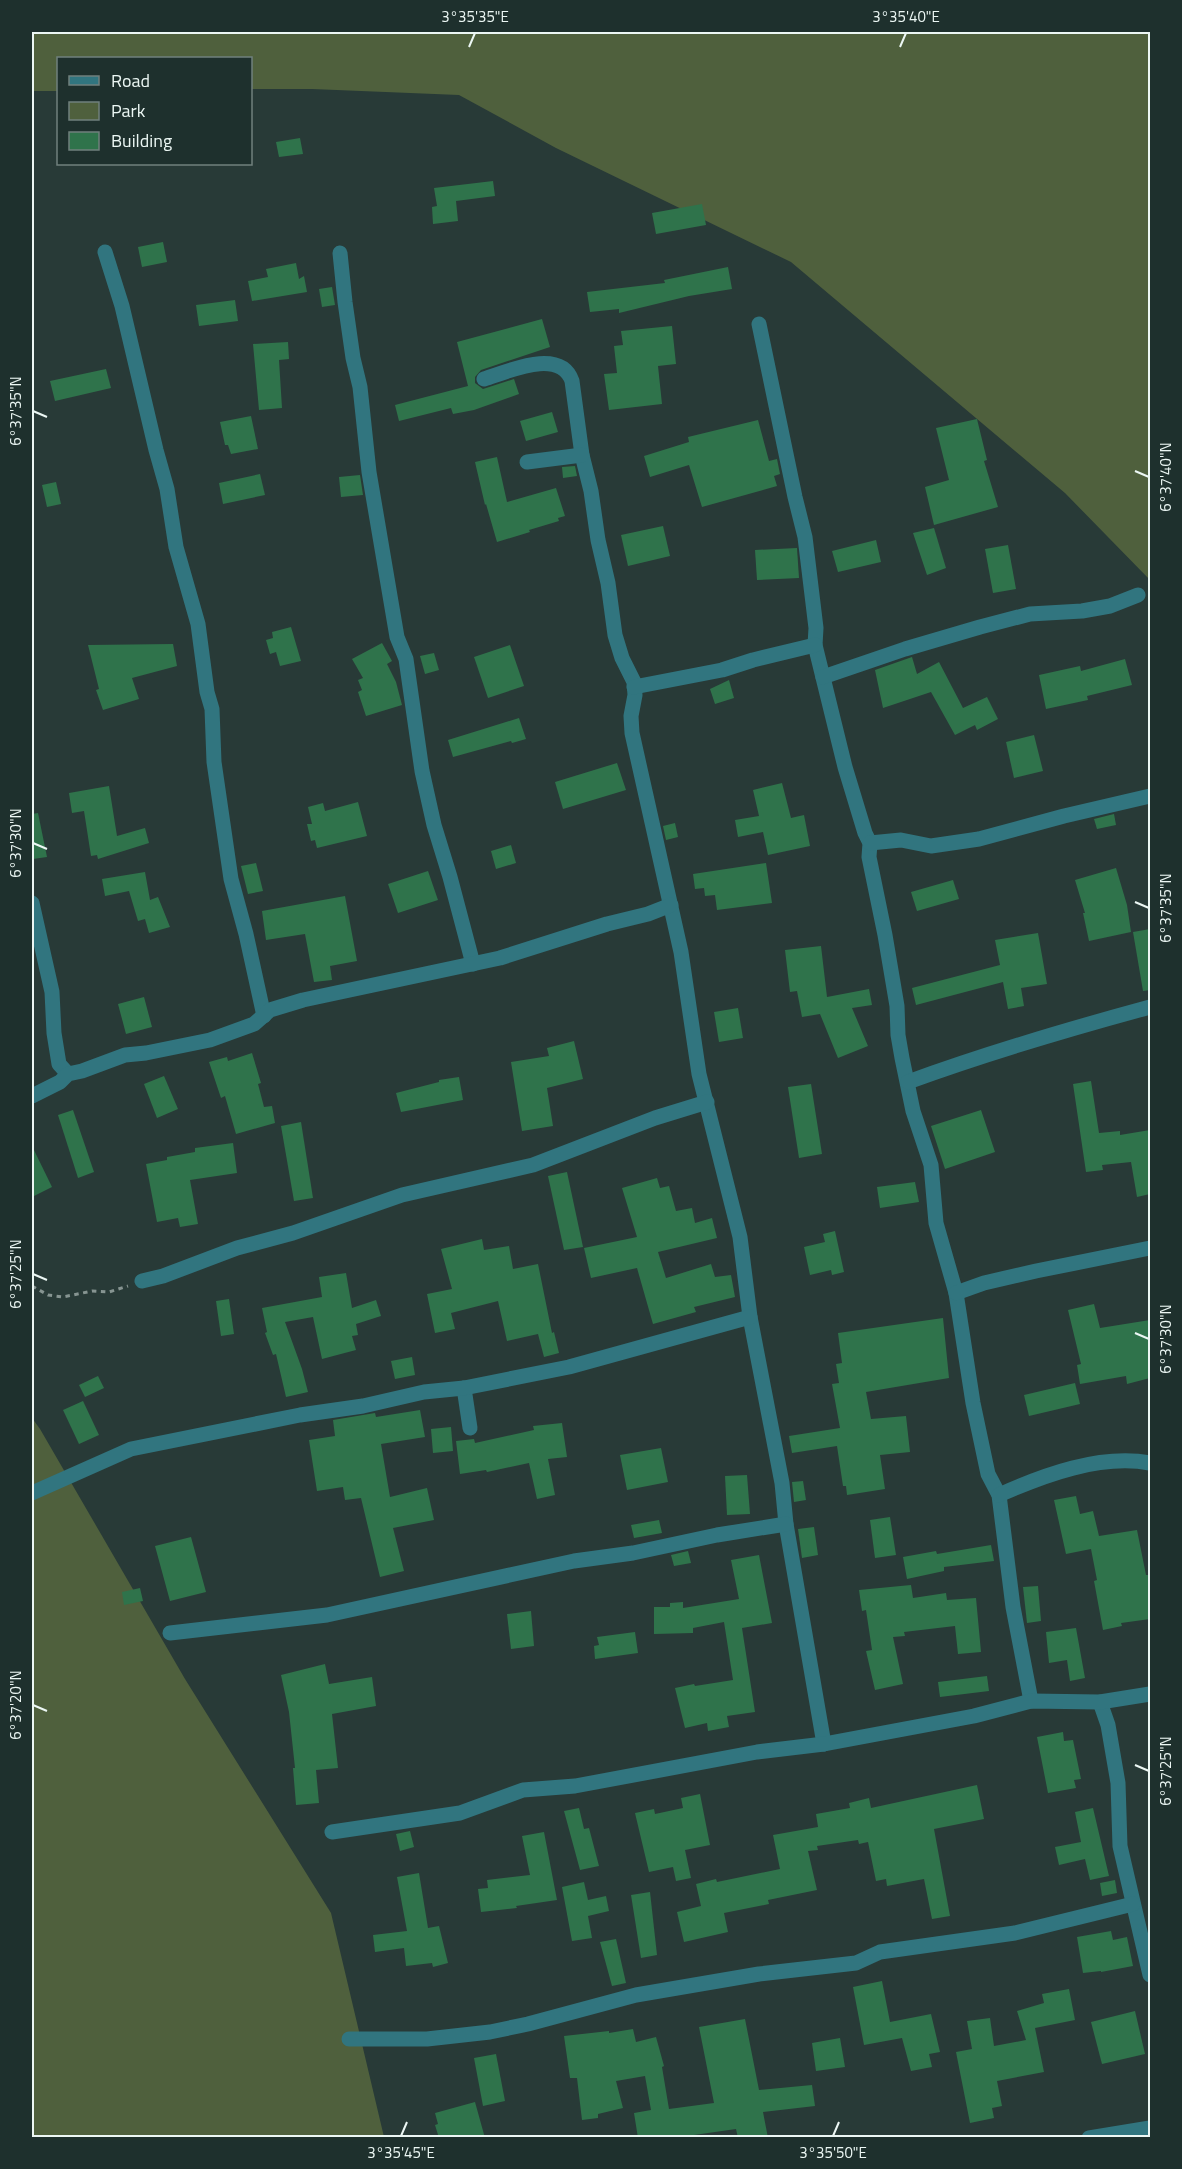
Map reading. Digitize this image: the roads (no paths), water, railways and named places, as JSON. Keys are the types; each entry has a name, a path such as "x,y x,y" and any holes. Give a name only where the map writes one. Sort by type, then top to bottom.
{"street":[{"path":"105,252 122,306 167,489 176,548 198,624 207,692 212,709 214,762 231,879 264,1016"},
{"path":"340,253 345,302 362,396 369,472 397,637 406,659 423,771 434,825 473,964"},
{"path":"759,324 795,498 806,537 816,628 815,645 845,767 870,843 869,857 885,935 897,1006 898,1035 913,1112 931,1165 936,1223 956,1293 973,1403 988,1474 999,1495 1013,1607 1031,1701"},
{"path":"484,380 527,365 557,365 565,369 572,381 582,455 608,583 615,635 634,687 632,733 681,952 699,1074 740,1237 750,1317 782,1483 786,1524 824,1744"},
{"path":"527,462 582,455"},
{"path":"823,677 905,649 990,624 1030,614 1110,606 1138,595"},
{"path":"634,687 722,670 815,645"},
{"path":"870,843 901,840 931,846 979,838 1150,796"},
{"path":"32,903 52,992 54,1033 59,1064 68,1074"},
{"path":"32,1096 60,1082 68,1074 125,1055 210,1040 254,1024 270,1010 303,1000 500,958 671,905"},
{"path":"908,1082 1047,1036 1150,1007"},
{"path":"142,1281 163,1276 237,1248 293,1233 402,1195 533,1165 655,1118 707,1102"},
{"path":"956,1293 1036,1271 1150,1248"},
{"path":"32,1493 131,1449 300,1415 363,1406 424,1392 464,1388 569,1367 750,1317"},
{"path":"464,1388 470,1428"},
{"path":"999,1495 1019,1486 1080,1467 1107,1462 1150,1464"},
{"path":"170,1634 327,1615 574,1561 633,1553 717,1535 786,1524"},
{"path":"332,1832 460,1814 523,1790 575,1786 757,1752 824,1744 974,1716 1031,1701 1100,1702 1150,1694"},
{"path":"1100,1702 1107,1725 1118,1783 1120,1846 1150,1974"},
{"path":"349,2039 427,2039 490,2032 636,1995 759,1974 856,1963 880,1952 1015,1933 1132,1904"},
{"path":"1089,2138 1150,2128"}]}
